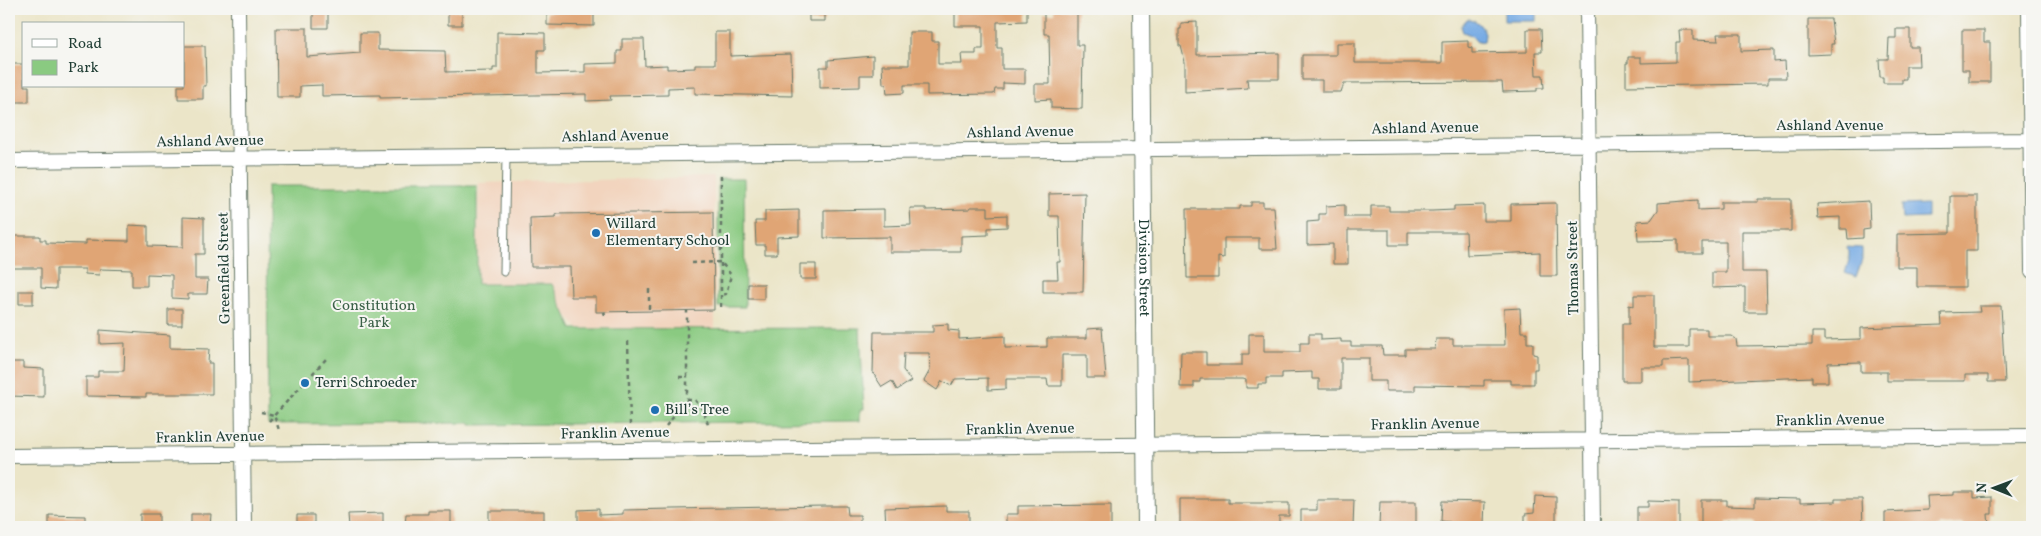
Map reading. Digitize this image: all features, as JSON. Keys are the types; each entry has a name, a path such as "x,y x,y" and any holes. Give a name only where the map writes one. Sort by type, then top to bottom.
{"street":[{"name":"Greenfield Street","path":"238,9 244,527"},
{"name":"Division Street","path":"1141,9 1144,148 1146,527"},
{"name":"Thomas Street","path":"1587,9 1593,527"},
{"path":"2029,9 2032,271"},
{"name":"Ashland Avenue","path":"9,161 2031,140"},
{"name":"Franklin Avenue","path":"9,456 2032,436"}],"lane":[{"path":"504,272 506,155"}],"path":[{"path":"721,176 721,307"},
{"path":"714,246 721,246"},
{"path":"692,263 720,262"},
{"path":"720,262 731,275 726,294 721,294"},
{"path":"649,289 649,311"},
{"path":"666,426 687,400 687,310"},
{"path":"628,341 630,426"},
{"path":"269,421 326,359"},
{"path":"680,377 687,377"},
{"path":"687,400 695,400 704,411 708,425"},
{"path":"261,412 274,415"},
{"path":"274,415 279,430"}],"shaded area":[{"name":"Willard Elementary School","path":"714,177 715,329 577,328 563,310 477,284 479,183"}],"green space":[{"path":"718,179 744,179 745,307 718,307"},
{"name":"Constitution Park","path":"267,186 477,186 477,284 552,284 572,329 860,328 864,409 860,409 860,421 471,425 471,423 268,424"}],"water":[{"path":"1504,9 1536,9 1536,21 1504,21"},
{"path":"1467,19 1474,20 1481,26 1485,34 1484,41 1477,42 1471,35 1463,32 1461,26"},
{"path":"1927,204 1927,218 1902,219 1901,205"},
{"path":"1846,247 1862,248 1862,260 1856,277 1845,273 1849,260 1849,250"}],"building":[{"path":"809,9 825,9 825,21 809,21"},
{"path":"955,9 1027,9 1027,21 997,22 997,48 1002,48 1002,69 1025,69 1025,84 1003,83 1003,89 995,89 994,94 927,95 927,85 904,85 904,93 887,94 886,84 883,84 882,65 909,65 909,32 932,32 932,41 938,41 938,64 962,64 961,54 976,54 976,49 983,49 983,26 955,26"},
{"path":"1054,9 1077,9 1077,45 1083,45 1082,109 1051,108 1051,99 1035,100 1035,84 1050,84 1049,34 1044,34 1044,13 1054,13"},
{"path":"448,11 462,11 462,25 448,25"},
{"path":"594,11 594,26 547,25 547,12"},
{"path":"313,13 328,13 328,28 313,28"},
{"path":"1808,19 1831,19 1834,44 1831,44 1831,54 1808,55"},
{"path":"1197,22 1197,55 1279,53 1279,79 1247,79 1248,88 1185,92 1185,62 1181,46 1179,46 1179,29 1181,29 1181,23"},
{"path":"276,28 307,28 307,57 360,53 360,33 378,33 378,50 445,51 446,72 493,71 493,68 497,68 497,32 545,33 545,50 538,50 538,73 585,72 585,64 617,63 617,51 622,51 622,39 644,39 645,66 667,65 667,69 695,68 695,64 715,64 715,32 730,32 730,56 791,54 792,96 695,94 695,87 668,88 668,95 610,96 611,100 586,101 586,94 380,98 380,95 322,96 322,85 300,86 300,97 277,97"},
{"path":"1527,29 1541,29 1542,52 1535,52 1536,75 1543,75 1544,88 1537,88 1537,91 1503,92 1502,82 1344,83 1341,92 1322,92 1322,80 1302,80 1302,55 1336,55 1336,43 1355,43 1355,63 1442,63 1442,42 1468,41 1468,47 1472,48 1472,53 1527,52"},
{"path":"1896,29 1910,29 1910,47 1918,47 1919,66 1906,66 1906,79 1902,79 1902,83 1883,83 1883,77 1880,77 1879,59 1888,59 1889,38 1896,38"},
{"path":"1679,30 1693,30 1693,40 1718,41 1717,34 1741,34 1741,51 1774,50 1774,62 1785,61 1786,78 1768,78 1768,84 1626,86 1626,63 1628,63 1628,57 1641,57 1641,63 1676,62 1676,42 1680,42"},
{"path":"1962,30 1984,30 1984,42 1990,42 1990,82 1969,82 1969,70 1962,70"},
{"path":"185,46 205,46 206,86 203,86 203,99 178,99 178,88 185,88"},
{"path":"873,56 873,75 860,75 860,87 820,88 820,67 828,67 828,60"},
{"path":"9,64 22,64 22,88 29,88 29,102 10,102"},
{"path":"1085,193 1083,292 1043,292 1043,279 1058,279 1057,262 1060,262 1059,216 1049,216 1049,194"},
{"path":"1950,196 1977,196 1977,251 1965,251 1965,287 1917,287 1917,267 1897,267 1897,234 1950,233"},
{"path":"1758,199 1791,199 1791,231 1742,231 1742,272 1766,272 1767,312 1745,312 1745,287 1712,288 1712,272 1726,272 1726,242 1702,242 1702,253 1678,253 1678,240 1638,241 1637,221 1651,220 1658,210 1658,203 1698,200 1698,210 1721,209 1721,202 1758,202"},
{"path":"1869,201 1870,229 1863,230 1863,238 1848,239 1847,229 1840,229 1840,217 1818,218 1817,204"},
{"path":"1251,202 1263,202 1263,207 1274,207 1277,249 1259,249 1259,238 1224,238 1224,258 1218,257 1218,278 1187,278 1186,209 1240,209 1240,206 1251,206"},
{"path":"1556,203 1557,276 1540,276 1540,252 1467,255 1466,232 1408,232 1408,245 1389,245 1389,230 1348,230 1348,264 1333,264 1333,244 1307,245 1307,222 1319,221 1319,214 1326,214 1326,206 1345,205 1345,217 1371,217 1371,206 1389,206 1389,211 1432,211 1454,210 1454,206 1484,205 1484,221 1511,221 1511,204"},
{"path":"970,207 988,207 988,216 1007,215 1007,227 988,228 988,235 961,236 961,252 890,252 890,237 824,238 824,210 884,209 884,226 911,225 910,208 926,208 926,210 970,209"},
{"path":"799,210 799,236 777,237 777,254 765,254 765,245 756,245 755,221 765,221 765,211"},
{"name":"Willard Elementary School","path":"713,212 714,310 596,312 596,297 571,297 570,267 531,267 530,218 556,217 556,214"},
{"path":"183,217 204,218 204,254 195,254 195,279 208,279 207,294 188,294 188,299 172,298 172,275 147,274 147,286 132,286 132,270 100,269 99,275 85,274 85,269 56,269 56,289 41,288 41,268 9,268 9,236 40,236 40,240 46,240 46,243 86,244 86,240 129,241 129,225 148,226 148,246 183,247"},
{"path":"800,264 816,264 816,279 800,279"},
{"path":"748,284 764,284 764,299 748,299"},
{"path":"19,291 33,291 33,304 19,304"},
{"path":"1634,295 1654,295 1654,347 1689,347 1689,329 1707,329 1707,336 1732,336 1736,339 1737,346 1812,345 1812,332 1824,332 1824,340 1861,339 1861,328 1942,325 1941,313 1980,312 1979,306 2001,306 2005,382 1988,382 1988,375 1965,375 1965,381 1887,381 1887,372 1861,372 1861,362 1828,363 1828,382 1812,382 1812,377 1689,382 1689,360 1663,361 1663,367 1641,367 1641,381 1622,381 1622,324 1629,324 1629,305 1634,306"},
{"path":"1520,308 1521,332 1527,332 1527,343 1533,343 1533,354 1537,355 1537,369 1534,369 1534,384 1511,384 1511,380 1484,380 1484,386 1415,385 1415,391 1386,391 1386,381 1369,381 1369,358 1341,358 1341,389 1319,389 1319,379 1312,379 1312,372 1282,373 1282,378 1266,378 1266,384 1258,384 1258,388 1246,388 1246,380 1242,379 1200,379 1200,382 1194,382 1194,387 1180,387 1181,352 1206,352 1206,365 1242,365 1242,354 1249,354 1249,334 1264,334 1264,352 1300,352 1300,343 1309,343 1309,334 1321,334 1321,340 1341,339 1341,342 1351,342 1351,346 1382,346 1383,355 1405,355 1405,349 1435,349 1436,339 1453,339 1453,345 1505,345 1504,309"},
{"path":"168,309 182,309 182,325 168,325"},
{"path":"948,324 948,330 959,331 959,339 1005,336 1005,348 1047,347 1047,338 1087,338 1087,329 1102,328 1106,378 1087,378 1087,355 1062,355 1062,386 1048,386 1047,379 1006,379 1006,389 988,390 988,378 955,379 951,386 942,381 937,390 924,381 930,370 929,353 904,353 903,370 911,381 897,390 892,381 882,387 873,373 874,332 933,332 933,325"},
{"path":"100,330 170,335 170,348 209,349 208,363 212,363 212,394 146,394 146,397 86,396 86,377 98,377 98,371 124,371 125,343 100,344"},
{"path":"9,362 23,362 23,368 44,369 44,397 9,396"},
{"path":"1954,492 1974,492 1974,498 1992,497 1992,514 1988,514 1989,527 1963,527 1963,524 1940,525 1940,527 1885,527 1885,512 1928,510 1927,496 1954,495"},
{"path":"1535,496 1556,497 1556,527 1525,527 1525,514 1534,513"},
{"path":"1755,498 1800,499 1800,503 1835,502 1835,499 1862,499 1863,527 1828,527 1827,520 1800,520 1800,527 1755,527 1755,522 1727,521 1727,527 1701,527 1701,500 1727,500 1727,506 1755,507"},
{"path":"1180,499 1228,499 1228,503 1289,503 1289,516 1279,516 1279,527 1180,527"},
{"path":"1317,500 1354,500 1353,527 1301,527 1301,510 1317,510"},
{"path":"1442,501 1485,502 1484,523 1463,523 1463,527 1450,527 1450,522 1441,521"},
{"path":"1648,501 1679,502 1679,527 1637,527 1637,507 1648,507"},
{"path":"1380,502 1416,502 1416,527 1379,527"},
{"path":"1111,505 1111,527 1006,527 1006,514 1018,514 1018,506"},
{"path":"847,506 848,515 860,515 860,527 578,527 578,510 599,509 599,515 623,514 623,510"},
{"path":"946,506 946,511 969,511 969,527 886,527 885,508"},
{"path":"428,511 451,511 451,527 405,527 406,514 428,514"},
{"path":"489,511 544,511 544,527 489,527"},
{"path":"383,513 383,527 349,527 348,514"},
{"path":"140,514 159,514 159,527 140,527"},
{"path":"191,514 211,514 210,527 191,527"},
{"path":"49,515 85,516 85,527 49,527"},
{"path":"297,515 314,515 314,527 297,527"}],"place":[{"name":"Willard Elementary School","path":"596,233"},
{"name":"Terri Schroeder","path":"305,383"},
{"name":"Bill’s Tree","path":"655,410"}]}
